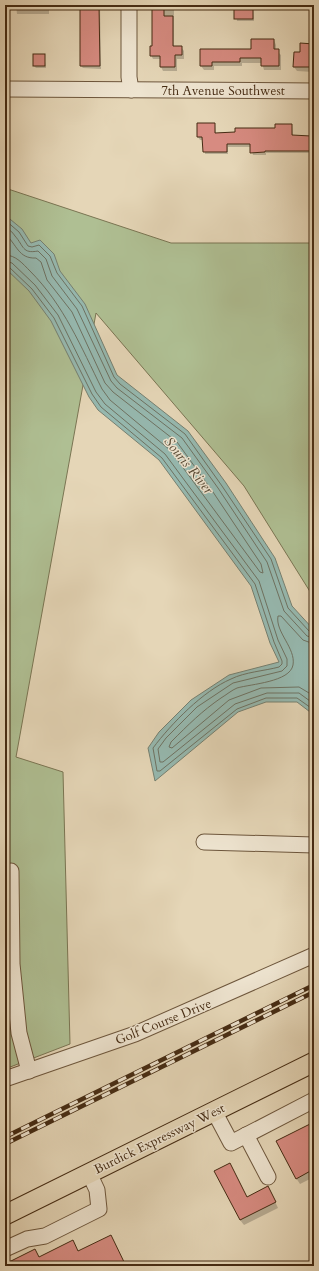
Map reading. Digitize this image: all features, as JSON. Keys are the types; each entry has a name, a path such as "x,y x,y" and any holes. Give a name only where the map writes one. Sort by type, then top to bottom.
{"main road":[{"name":"Burdick Expressway West","path":"5,1215 314,1062"}],"street":[{"path":"129,5 129,77 131,90"},
{"name":"7th Avenue Southwest","path":"5,89 314,91"},
{"path":"204,842 314,845"},
{"path":"11,871 12,964 19,1034 28,1071"},
{"name":"Golf Course Drive","path":"7,1078 135,1034 314,955"},
{"path":"214,1111 231,1143 314,1100"},
{"path":"246,1135 268,1177"},
{"path":"5,1249 27,1239 45,1236 99,1209 97,1190 89,1173"}],"green space":[{"path":"5,188 171,243 314,243 314,598 244,486 96,313 16,757 63,772 70,1044 5,1069"}],"water":[{"name":"Souris River","path":"5,215 22,229 31,243 40,240 54,254 60,271 85,304 117,375 188,431 226,483 275,558 292,606 314,630 314,715 297,702 266,702 238,712 155,781 148,748 159,732 191,700 229,675 279,662 270,643 251,586 159,460 98,410 89,397 51,321 29,291 5,268"}],"building":[{"path":"80,5 99,5 100,66 80,66"},
{"path":"152,5 164,5 164,16 173,16 173,46 182,46 182,55 175,55 175,67 160,67 160,56 150,56 150,46 152,46"},
{"path":"234,5 253,5 253,19 234,19"},
{"path":"251,39 274,39 274,49 279,49 279,66 261,66 261,58 240,58 240,62 212,62 212,66 200,66 200,49 251,49"},
{"path":"300,43 314,44 314,63 312,63 311,67 293,67 294,52 300,52"},
{"path":"33,54 45,54 45,66 33,66"},
{"path":"197,123 215,123 215,133 235,132 235,128 275,128 275,124 292,124 292,135 311,136 311,151 265,151 250,153 250,144 227,144 227,152 203,152 202,137 197,137"},
{"path":"314,1122 314,1169 296,1179 276,1141"},
{"path":"230,1163 247,1197 268,1186 276,1202 240,1220 214,1171"},
{"path":"111,1235 126,1266 5,1266 5,1264 35,1249 39,1257 73,1240 78,1251"}],"railway":[{"path":"5,1137 314,985"},
{"path":"5,1144 314,992"}]}
